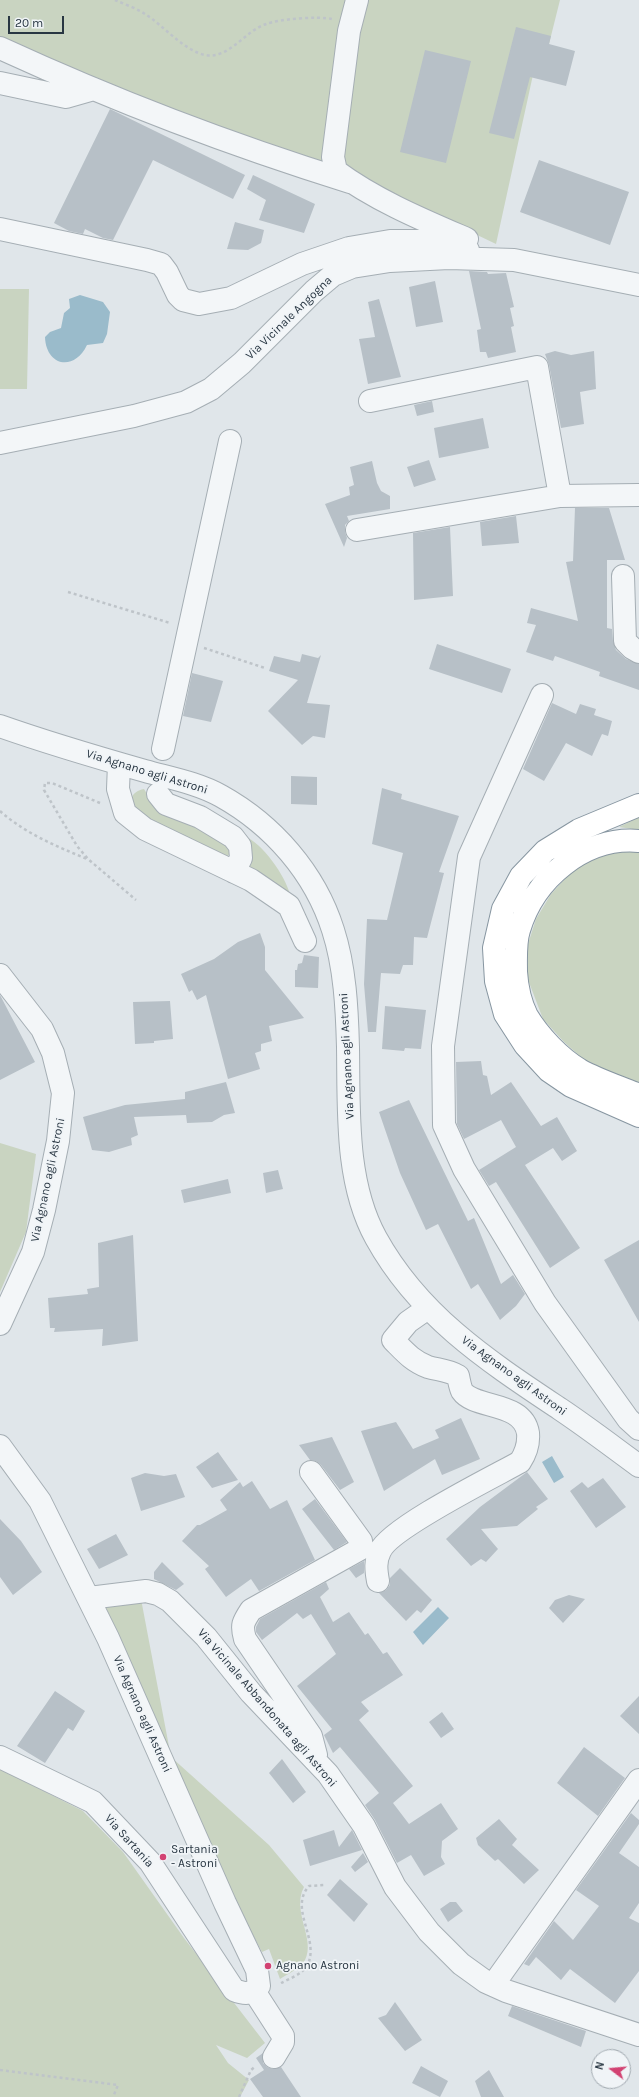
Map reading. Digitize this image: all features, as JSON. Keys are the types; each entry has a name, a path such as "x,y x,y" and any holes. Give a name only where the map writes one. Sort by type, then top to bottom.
{"highway":[{"path":"639,805 579,830 545,851 521,876 503,909 494,948 496,981 505,1014 525,1045 549,1071 571,1086 639,1116"},
{"path":"639,841 629,840 606,843 586,851 566,862 549,877 532,899 519,930 516,961 518,990 527,1016 543,1037 561,1055 580,1070 639,1095"}],"street":[{"path":"350,182 336,171 333,157 350,25 357,0"},
{"path":"0,48 94,90 271,157 350,182 420,218 514,260"},
{"path":"0,83 66,97 94,90"},
{"path":"0,228 161,264 167,272 178,295 183,300 199,304 231,298 302,264 349,248 390,241 429,241 514,260"},
{"name":"Via Vicinale Angogna","path":"0,443 134,416 186,402 210,389 242,363 314,291 333,275 352,267 390,261 449,258 514,260 639,285"},
{"path":"370,401 537,367 560,496"},
{"path":"163,749 230,441"},
{"path":"357,530 560,496 639,495"},
{"path":"623,576 625,641 639,652"},
{"path":"542,695 468,857 443,1046 444,1125 464,1169 545,1303 628,1419 639,1429"},
{"name":"Via Agnano agli Astroni","path":"0,726 56,745 196,786 220,795 246,812 272,832 295,856 319,899 333,929 340,958 347,1031 349,1110 353,1159 360,1196 374,1235 393,1266 428,1308 470,1348 639,1466"},
{"path":"119,764 118,789 125,813 145,829 251,880 289,906 305,941"},
{"path":"158,794 166,804 200,817 233,837 240,846 241,858 234,872"},
{"name":"Via Agnano agli Astroni","path":"0,975 42,1029 53,1053 64,1093 58,1141 44,1210 33,1252 0,1324"},
{"path":"378,1581 376,1565 380,1550 407,1525 520,1462 527,1447 527,1430 519,1418 509,1411 471,1398 462,1391 458,1376 449,1370 428,1367 411,1359 393,1340 408,1322 428,1308"},
{"name":"Via Agnano agli Astroni","path":"0,1446 40,1501 89,1598 257,1970 259,1986 254,1991"},
{"path":"310,1472 362,1541 362,1548 251,1610 244,1620 242,1629 245,1639 311,1736 319,1765"},
{"name":"Via Vicinale Abbandonata agli Astroni","path":"89,1598 146,1592 158,1594 170,1601 206,1637 251,1692 328,1774 364,1826 395,1888 429,1932 461,1964 493,1985 639,2035"},
{"name":"Via Sartania","path":"0,1757 93,1802 150,1862 234,1990 242,1994 254,1991"},
{"path":"493,1985 639,1780"},
{"path":"254,1991 283,2036 283,2042 267,2060"}],"path":[{"path":"115,0 145,13 171,34 204,54 215,56 226,51 265,24 282,20 328,18 350,25"},
{"path":"68,592 187,636 265,668"},
{"path":"125,813 52,784 45,783 44,790 77,846 88,859 136,900"},
{"path":"0,811 12,822 37,838 88,859"},
{"path":"281,1983 306,1967 311,1954 301,1902 304,1892 309,1886 324,1885"},
{"path":"239,2097 251,2070 267,2060"},
{"path":"0,2070 118,2085 113,2097"}],"green space":[{"path":"0,0 560,0 548,48 536,61 496,244 354,176 107,85 0,37"},
{"path":"0,289 29,289 27,389 0,389"},
{"path":"144,789 159,805 170,812 229,839 232,851 227,857 131,811 132,797 136,792"},
{"path":"639,817 639,830 619,827"},
{"path":"244,836 258,845 266,853 283,878 290,894 249,872"},
{"path":"639,850 639,1085 583,1059 564,1042 543,1019 527,977 528,944 536,919 551,894 577,866 609,854"},
{"path":"0,1143 36,1154 26,1232 0,1292"},
{"path":"141,1599 171,1757 269,1845 304,1887 300,1906 308,1943 308,1952 305,1960 300,1966 280,1979 269,1949 262,1952 213,1860 102,1603"},
{"path":"0,1769 83,1811 123,1852 184,1938 265,2043 247,2058 216,2045 228,2063 249,2080 240,2097 0,2097"}],"water":[{"path":"80,295 103,302 110,312 107,334 103,343 87,345 82,354 75,359 68,362 62,362 55,359 50,354 45,337 50,332 61,328 64,313 70,308 69,299"},
{"path":"552,1456 564,1477 554,1483 542,1462"},
{"path":"438,1607 449,1618 423,1645 413,1632"}],"building":[{"path":"516,27 551,36 549,44 575,51 566,86 530,77 514,139 489,133"},
{"path":"425,50 471,61 446,163 400,152"},
{"path":"110,109 245,175 233,199 153,160 113,240 103,238 85,229 83,234 69,231 54,223"},
{"path":"539,160 629,192 610,245 520,212"},
{"path":"253,175 315,204 304,233 259,220 266,200 247,189"},
{"path":"235,222 264,230 261,243 248,250 227,249"},
{"path":"469,271 487,272 488,274 506,273 514,307 510,308 514,326 511,327 516,352 488,358 486,352 480,352 477,330 481,329"},
{"path":"435,281 443,322 416,327 409,287"},
{"path":"379,299 401,377 368,384 359,339 375,337 368,302"},
{"path":"555,351 571,355 594,351 596,389 580,392 584,424 561,428 549,365 545,354"},
{"path":"432,401 434,412 417,416 414,405"},
{"path":"483,418 489,448 439,458 434,428"},
{"path":"429,460 436,480 414,487 407,467"},
{"path":"372,461 377,483 381,491 390,496 390,509 347,516 349,521 345,525 347,538 344,547 325,504 350,495 349,487 354,485 350,467"},
{"path":"575,508 609,508 625,560 607,560 607,628 612,629 613,641 616,650 626,659 639,664 639,690 599,676 600,672 555,656 553,661 526,652 536,625 527,623 531,608 578,621 566,562 573,561"},
{"path":"516,516 519,543 482,546 480,522"},
{"path":"450,527 453,596 414,600 413,533"},
{"path":"437,644 511,669 502,693 429,669"},
{"path":"302,654 318,658 321,655 307,703 330,705 325,738 313,736 302,745 268,711 298,680 269,671 274,656 300,662"},
{"path":"192,673 223,681 211,722 183,716"},
{"path":"552,703 576,714 580,704 596,709 594,715 612,721 608,736 602,734 592,756 566,743 544,781 523,769"},
{"path":"291,776 317,777 317,805 291,804"},
{"path":"382,788 402,794 401,799 459,816 439,872 444,873 427,938 414,937 413,965 403,965 400,974 381,973 376,1032 368,1032 364,984 367,919 387,920 403,853 372,844"},
{"path":"260,933 265,947 265,970 304,1018 269,1026 272,1041 261,1044 261,1051 255,1053 260,1069 228,1079 206,995 197,1000 192,990 189,992 181,974 214,959 238,942"},
{"path":"304,955 319,957 318,988 295,987 295,970 297,970 298,964 302,963"},
{"path":"0,995 35,1062 0,1080"},
{"path":"170,1001 173,1039 154,1041 154,1043 135,1044 133,1002"},
{"path":"385,1006 426,1010 421,1049 405,1048 404,1051 382,1049"},
{"path":"481,1061 483,1075 487,1076 491,1095 511,1082 541,1126 557,1117 577,1151 562,1161 553,1148 525,1165 580,1248 550,1268 496,1182 489,1186 479,1170 516,1147 501,1120 464,1139 457,1124 456,1062"},
{"path":"226,1082 235,1113 224,1115 212,1122 187,1123 186,1115 134,1117 138,1135 131,1138 132,1145 109,1152 92,1150 83,1117 125,1105 185,1099 185,1092"},
{"path":"409,1100 468,1221 474,1218 501,1284 513,1275 525,1294 516,1306 500,1320 478,1284 471,1289 438,1224 426,1230 400,1173 379,1112"},
{"path":"278,1170 283,1189 266,1193 263,1173"},
{"path":"228,1179 231,1193 184,1203 181,1190"},
{"path":"133,1235 138,1341 102,1346 103,1329 54,1332 55,1328 50,1328 48,1298 88,1294 87,1289 99,1287 98,1243"},
{"path":"639,1240 639,1322 604,1260"},
{"path":"461,1418 480,1459 442,1475 435,1459 384,1491 361,1431 396,1422 413,1449 439,1438 435,1430"},
{"path":"332,1437 354,1482 340,1490 321,1465 316,1461 310,1460 299,1445"},
{"path":"218,1452 238,1480 212,1488 196,1467"},
{"path":"527,1472 548,1499 536,1507 538,1509 517,1526 481,1529 498,1549 486,1562 481,1559 471,1566 446,1539 480,1507"},
{"path":"145,1473 164,1476 176,1474 185,1497 141,1511 131,1478"},
{"path":"603,1478 626,1507 596,1528 570,1491 582,1482 588,1488"},
{"path":"252,1481 270,1509 287,1500 315,1560 259,1591 251,1579 226,1597 205,1569 209,1566 182,1541 197,1525 200,1525 227,1510 220,1500 240,1482 243,1487"},
{"path":"315,1499 347,1542 334,1550 302,1509"},
{"path":"0,1519 21,1541 42,1572 13,1595 0,1577"},
{"path":"116,1534 128,1555 99,1569 87,1549"},
{"path":"364,1561 364,1573 356,1578 349,1569"},
{"path":"162,1562 184,1584 176,1590 154,1579 154,1572"},
{"path":"400,1568 432,1600 421,1613 417,1610 406,1621 379,1593 386,1590 390,1585 390,1578"},
{"path":"326,1582 329,1589 320,1597 333,1622 349,1612 365,1635 368,1633 383,1654 387,1652 403,1675 361,1702 369,1711 359,1720 413,1786 393,1803 409,1824 441,1803 458,1829 442,1841 441,1857 445,1864 424,1876 411,1855 397,1863 375,1820 365,1805 379,1793 340,1747 333,1753 324,1735 332,1729 297,1686 336,1654 311,1614 303,1619 297,1613 262,1640 256,1632 256,1627 260,1619"},
{"path":"569,1595 585,1599 563,1623 549,1608 555,1600"},
{"path":"55,1691 85,1711 73,1731 68,1728 45,1763 17,1746"},
{"path":"639,1696 639,1734 620,1716"},
{"path":"442,1712 454,1729 441,1738 429,1722"},
{"path":"584,1747 625,1778 598,1816 557,1783"},
{"path":"282,1759 306,1792 293,1803 269,1773"},
{"path":"631,1813 639,1820 639,1824 619,1853 639,1867 639,1903 629,1918 639,1923 639,1971 615,2003 570,1969 561,1980 536,1957 529,1966 524,1964 554,1921 573,1940 599,1906 576,1890"},
{"path":"499,1819 517,1839 512,1845 539,1870 524,1884 498,1859 495,1861 478,1845 476,1838"},
{"path":"334,1830 339,1847 352,1830 362,1850 310,1866 303,1840"},
{"path":"363,1853 368,1862 355,1872 351,1867"},
{"path":"340,1879 368,1904 354,1922 327,1895"},
{"path":"450,1902 456,1902 463,1911 448,1922 440,1909"},
{"path":"395,2002 422,2040 405,2051 378,2018 386,2015"},
{"path":"512,2006 586,2031 581,2047 508,2016"},
{"path":"263,2053 263,2063 267,2067 273,2069 281,2067 301,2097 263,2097 250,2079 264,2070 256,2058"},
{"path":"421,2066 448,2081 440,2097 412,2083"},
{"path":"489,2070 504,2097 481,2097 475,2081"}],"place":[{"name":"Sartania - Astroni","path":"163,1857"},
{"name":"Agnano Astroni","path":"268,1966"}]}
